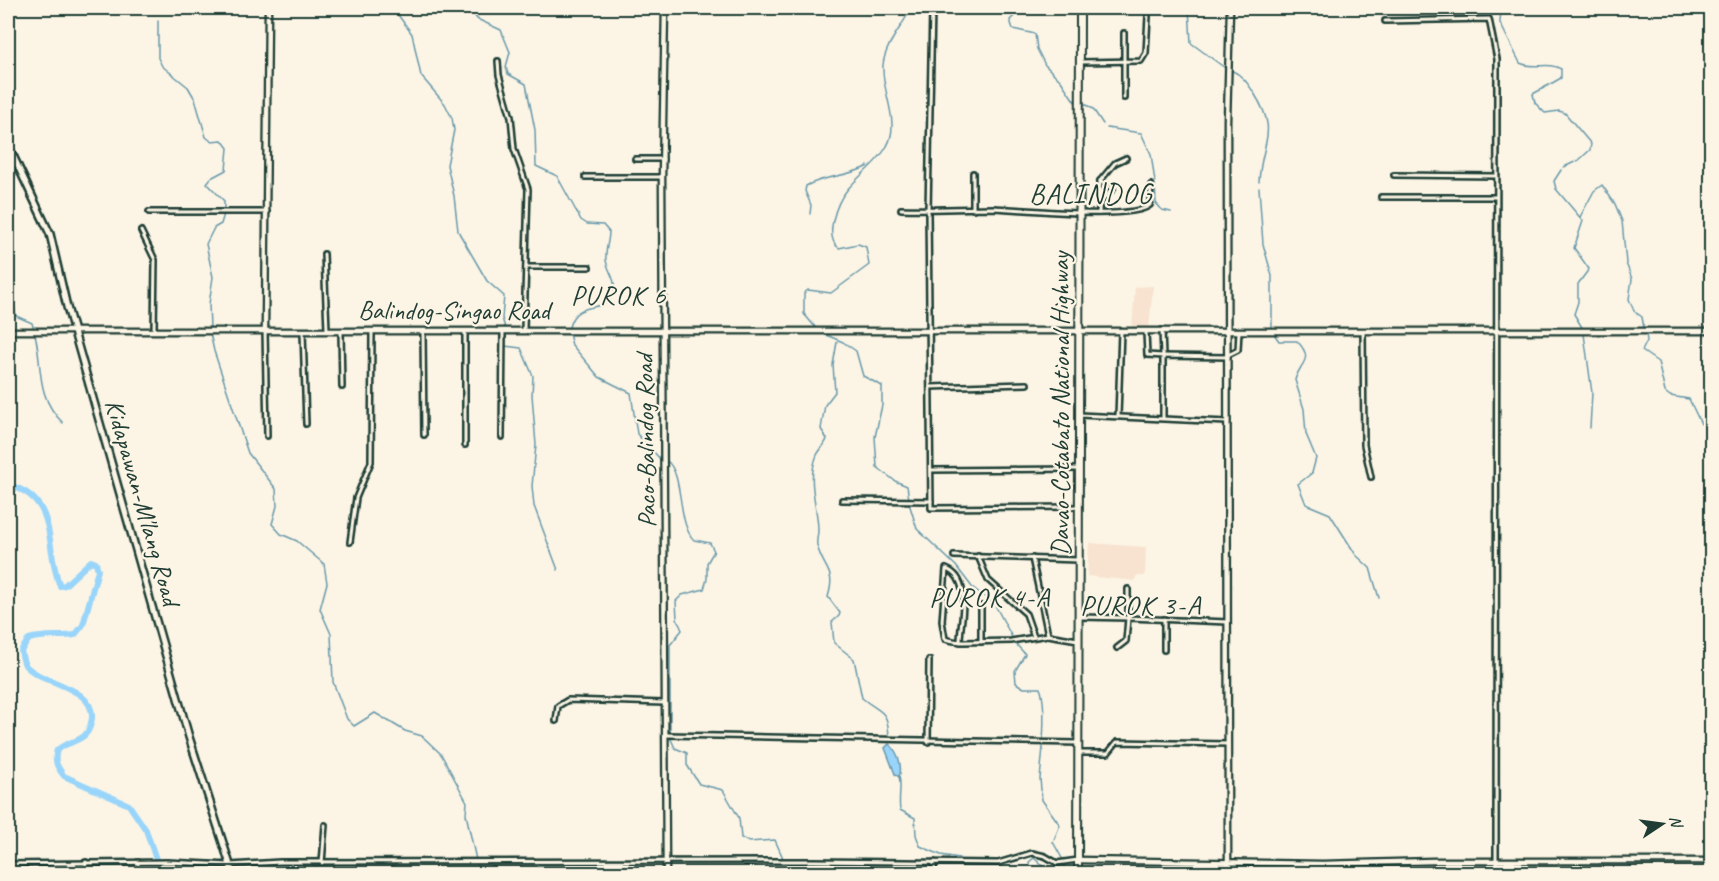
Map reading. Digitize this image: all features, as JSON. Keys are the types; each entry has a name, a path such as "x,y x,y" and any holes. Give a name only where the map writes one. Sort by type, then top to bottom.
{"highway":[{"name":"Davao-Cotabato National Highway","path":"1077,873 1080,8"}],"main road":[{"name":"Kidapawan-M'lang Road","path":"8,145 47,225 74,332 189,737 233,873"}],"street":[{"path":"267,436 265,329 268,8"},
{"name":"Paco-Balindog Road","path":"665,8 662,177 666,873"},
{"path":"939,8 932,9 928,210 931,508 1079,507"},
{"path":"1228,873 1230,8"},
{"path":"1080,62 1138,63 1145,57 1148,16"},
{"path":"1385,21 1437,18 1490,19 1497,58 1495,176 1497,873"},
{"path":"1124,33 1124,98"},
{"path":"498,61 499,75 512,117 514,149 528,189 524,330"},
{"path":"1099,213 1100,181 1115,163 1126,158"},
{"path":"635,159 663,159"},
{"path":"973,173 973,209"},
{"path":"1394,175 1495,176"},
{"path":"585,177 662,177"},
{"path":"1100,181 1113,189 1100,202"},
{"path":"901,209 1099,213 1146,208 1151,200 1151,185"},
{"path":"1381,197 1496,197"},
{"path":"149,212 267,212"},
{"path":"141,231 155,260 154,331"},
{"path":"324,254 327,330"},
{"path":"526,267 589,267"},
{"name":"Balindog-Singao Road","path":"8,331 265,329 1712,331"},
{"path":"1118,416 1121,329"},
{"path":"303,330 306,424"},
{"path":"341,330 342,387"},
{"path":"350,542 356,498 371,462 372,330"},
{"path":"423,330 424,435"},
{"path":"465,330 465,445"},
{"path":"502,437 503,330"},
{"path":"1146,330 1146,355 1163,356 1228,356 1238,350 1239,331"},
{"path":"1162,330 1162,418"},
{"path":"1363,331 1364,445 1371,477"},
{"path":"930,387 1027,384"},
{"path":"1079,415 1228,422"},
{"path":"930,470 1080,469"},
{"path":"842,500 931,501"},
{"path":"954,556 1078,560"},
{"path":"978,556 988,580 1026,614 1034,637"},
{"path":"1032,557 1048,635"},
{"path":"960,642 963,585 958,576 946,569 942,634 945,639 960,642 1011,642 1048,635 1078,640"},
{"path":"1118,648 1126,641 1128,589"},
{"path":"981,606 981,642"},
{"path":"1078,617 1228,622"},
{"path":"1164,619 1164,650"},
{"path":"928,742 929,660"},
{"path":"556,721 558,706 568,700 666,703"},
{"path":"666,735 1078,744"},
{"path":"1078,753 1108,753 1117,742 1228,744"},
{"path":"322,863 325,825"},
{"path":"8,873 8,864 86,862 230,865 666,862 998,863 1028,853 1045,856 1057,863 1078,860 1323,864 1712,861"},
{"path":"86,862 86,873"},
{"path":"138,862 138,873"},
{"path":"934,862 934,873"}],"shaded area":[{"path":"1153,286 1149,329 1132,328 1135,287"},
{"path":"1089,543 1146,547 1145,576 1136,576 1135,581 1087,576"}],"green space":[{"path":"172,865 226,868 228,873 165,873 164,867"}],"water":[{"path":"889,744 899,759 899,777 895,774 885,748"}],"waterway":[{"path":"393,8 412,34 421,76 445,104 452,118 454,130 447,165 454,196 458,231 487,281 504,296 502,318 505,328"},
{"path":"469,8 477,19 501,30 510,52 506,67 508,74 526,84 535,130 536,166 557,176 581,220 587,224 603,225 609,232 606,260 614,281 612,296 602,304 577,313 572,318 569,327"},
{"path":"816,328 804,314 804,293 808,290 831,293 869,265 866,247 858,244 839,248 834,243 833,219 843,195 879,158 891,137 891,117 883,75 884,57 911,8"},
{"path":"1014,8 1015,15 1010,20 1013,29 1035,34 1037,49 1045,65 1061,81 1075,102"},
{"path":"1189,8 1191,43 1225,68"},
{"path":"1501,8 1500,23 1520,63 1561,69 1561,78 1533,94 1535,103 1545,113 1559,111 1565,113 1591,144 1590,150 1579,160 1564,167"},
{"path":"158,21 158,58 162,66 188,87 195,99 206,137 211,141 222,140 228,148 226,170 211,178 207,183 224,201 224,210"},
{"path":"1231,70 1249,85 1266,118 1268,128 1259,182"},
{"path":"1085,104 1093,109 1103,124"},
{"path":"1107,128 1141,133 1151,154 1155,182"},
{"path":"810,214 811,205 805,191 806,186 868,166"},
{"path":"1561,170 1554,181 1556,189 1583,221 1574,248 1589,269 1578,284 1578,302 1574,314 1583,329"},
{"path":"1155,184 1156,203 1162,210 1171,212"},
{"path":"1580,217 1594,191 1602,185 1615,204 1622,221 1626,263 1632,279 1629,299 1634,311 1642,317 1644,328"},
{"path":"1259,188 1263,244 1272,276 1272,328"},
{"path":"210,328 209,304 213,277 206,244 214,228 221,224 224,214"},
{"path":"8,293 13,300 16,316 32,323 43,388 53,412 63,423"},
{"path":"819,332 843,342 856,351 863,376 882,386 882,405 875,437 877,467 895,481 907,486 909,499"},
{"path":"210,333 248,453 276,489 277,506 272,524 281,534 297,541 324,564 327,583 320,609 331,634 333,682 347,719 354,726 375,713 405,731 422,736 441,754 467,802 466,814 476,860"},
{"path":"505,333 505,346 521,348 533,376 532,395 536,445 532,486 534,506 558,570"},
{"path":"569,334 572,345 599,377 631,393 637,434 662,461"},
{"path":"1274,334 1279,341 1297,341 1306,357 1295,380 1304,409 1306,434 1316,458 1312,473 1298,484 1306,504 1330,514 1356,555 1370,568 1379,598"},
{"path":"1584,334 1592,393 1590,428"},
{"path":"1646,334 1647,341 1642,351 1658,362 1665,392 1670,396 1689,399 1701,424"},
{"path":"837,342 833,365 835,392 825,405 821,429 827,439 817,455 812,484 818,521 817,544 830,576 828,597 840,613 832,622 834,643 854,659 862,698 885,716 889,738"},
{"path":"667,461 676,477 689,533 694,540 710,543 714,551 707,563 707,579 704,589 682,595 676,601 677,619 682,630 670,645 670,733"},
{"path":"8,485 25,492 36,501 43,513 48,526 55,571 60,586 65,585 91,561 96,563 98,570 83,625 75,635 29,639 21,651 25,665 42,677 76,692 85,699 90,707 92,718 88,731 82,737 57,750 57,764 64,776 129,805 146,830 161,874"},
{"path":"909,503 917,529 956,566 972,587 995,605 1013,639"},
{"path":"1015,643 1025,654 1015,671 1016,683 1024,688 1040,688 1042,693 1043,741"},
{"path":"670,737 675,748 687,753 687,765 699,784 723,790 739,818 741,838 749,842 775,840 783,858"},
{"path":"1043,747 1040,779 1042,800 1060,825 1053,842 1063,860"},
{"path":"899,776 900,810 915,818 916,835 920,846 941,855 959,858"},
{"path":"1033,874 1029,862 1034,858 1051,874"},
{"path":"786,863 789,874"},
{"path":"477,864 478,870 483,874"},
{"path":"1064,866 1065,874"}],"district":[{"name":"BALINDOG","path":"1091,193"},
{"name":"PUROK 6","path":"619,295"},
{"name":"PUROK 4-A","path":"990,597"},
{"name":"PUROK 3-A","path":"1141,605"}]}
